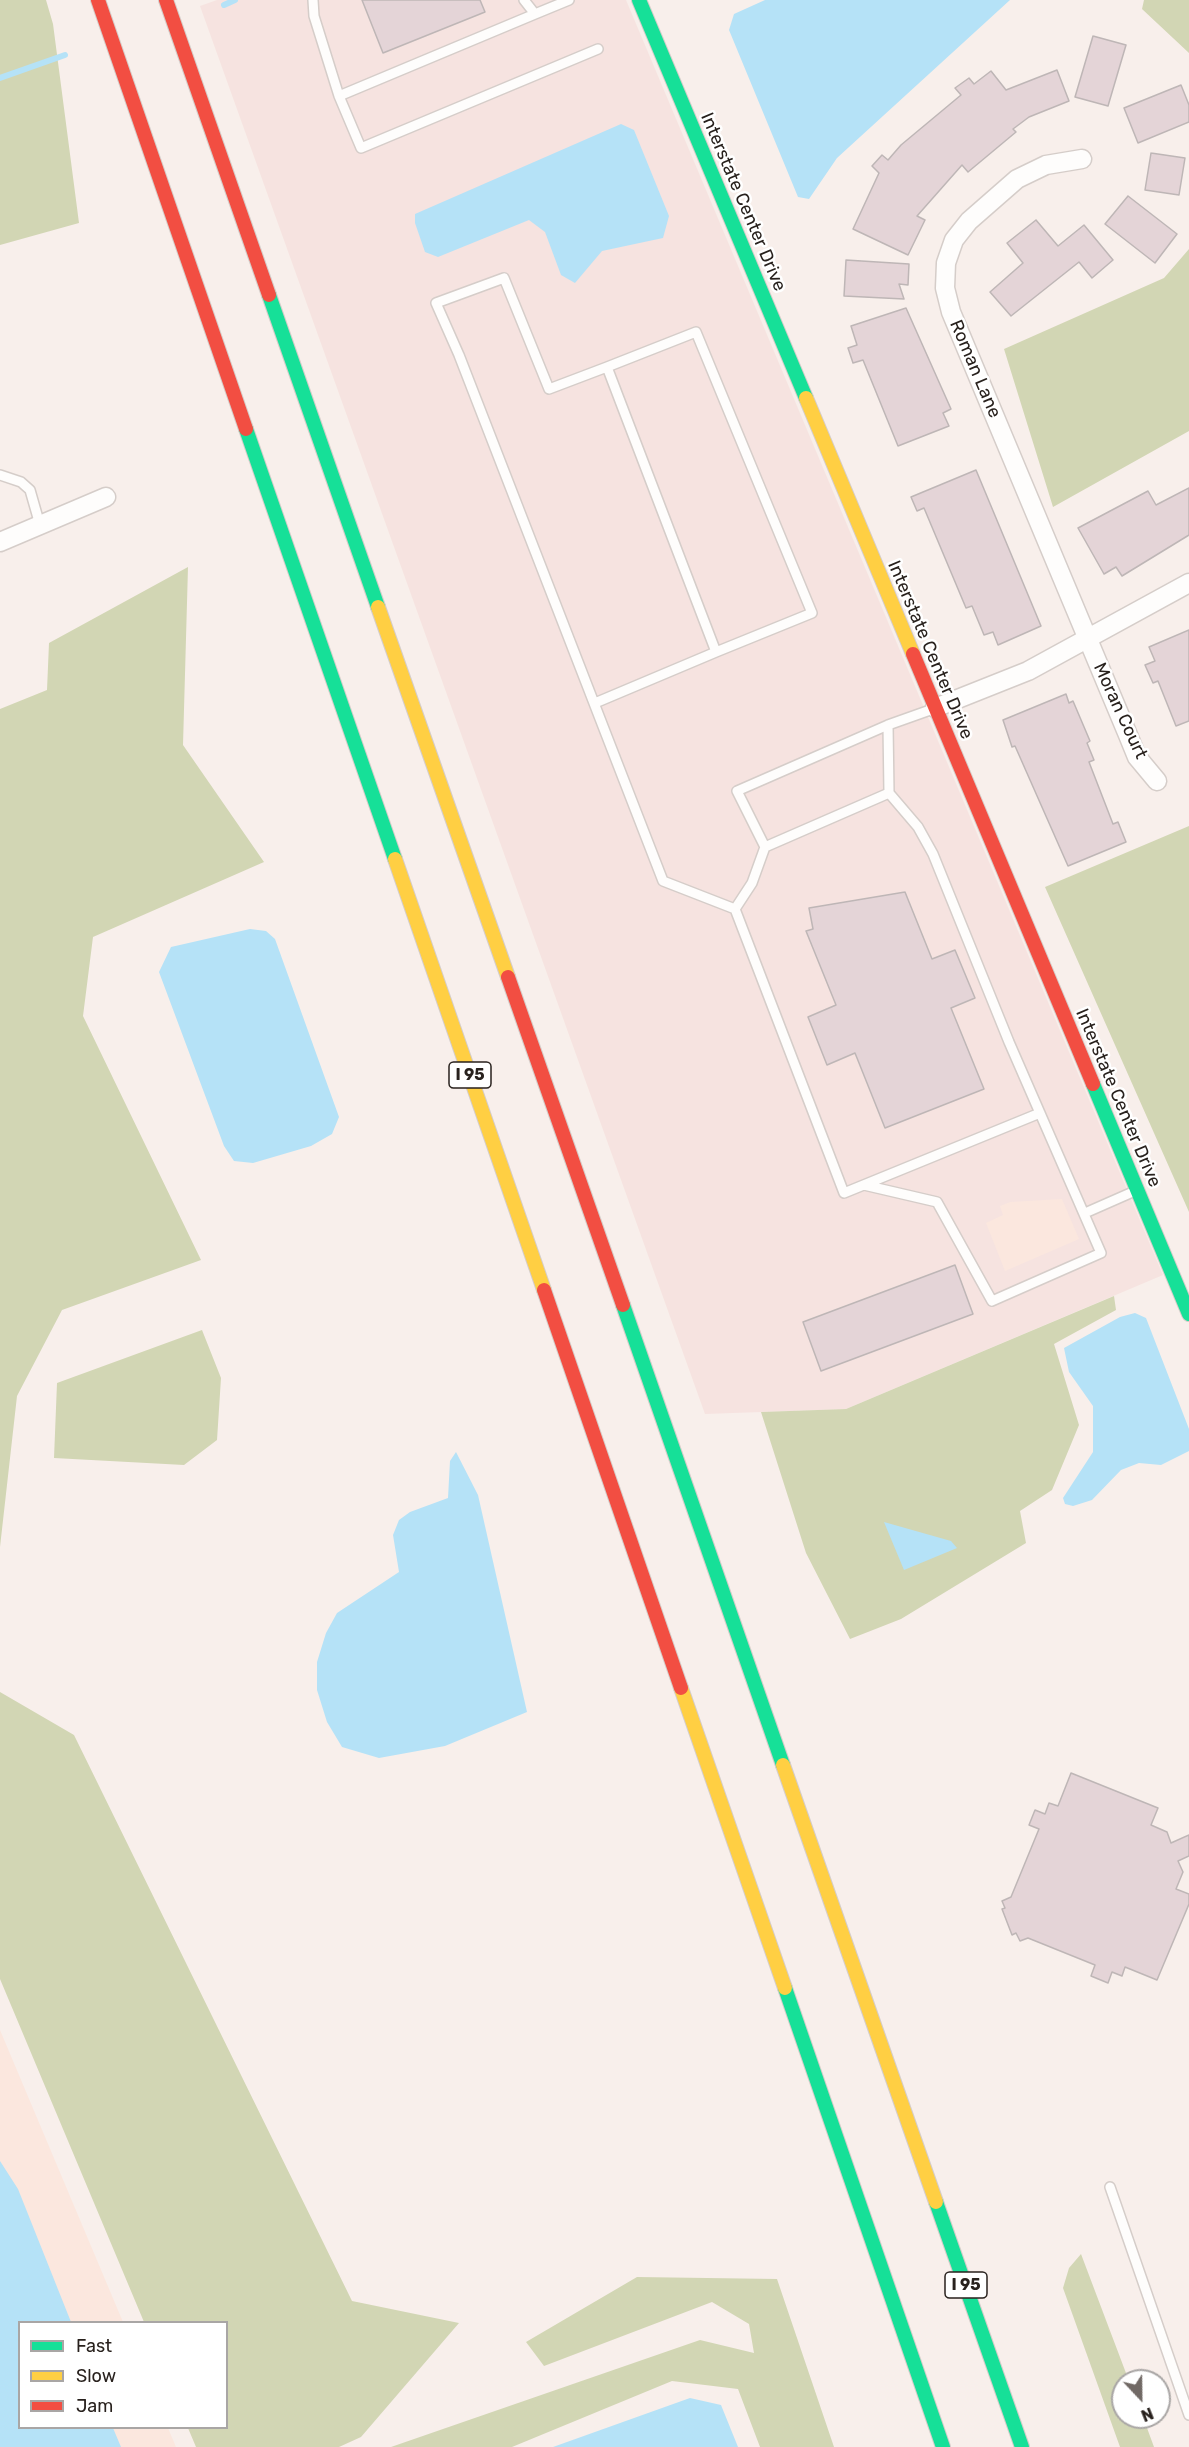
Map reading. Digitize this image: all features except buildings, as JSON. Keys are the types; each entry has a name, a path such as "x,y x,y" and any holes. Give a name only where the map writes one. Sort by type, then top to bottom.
{"main road":[{"name":"I 95","path":"98,0 943,2447"},
{"name":"I 95","path":"166,0 1022,2447"},
{"name":"Interstate Center Drive","path":"639,0 1189,1314"}],"street":[{"name":"Roman Lane","path":"1082,159 1046,165 1017,179 969,220 954,240 946,263 945,288 951,312 1087,639"},
{"path":"0,542 106,497"},
{"path":"935,708 1028,671 1189,583"},
{"name":"Moran Court","path":"1087,639 1137,757 1156,781"}],"lane":[{"path":"314,0 314,15 339,96 361,148 598,49"},
{"path":"524,0 535,14"},
{"path":"339,96 568,0"},
{"path":"595,703 812,613 696,332 549,389 504,278 436,303 459,355 663,881 735,909 844,1193 1040,1113"},
{"path":"607,367 716,652"},
{"path":"0,476 21,482 30,490 40,525"},
{"path":"735,909 753,883 765,847 737,791 888,725 935,708"},
{"path":"864,1185 937,1202 992,1301 1101,1253 1040,1113 933,854 918,826 889,793 888,725"},
{"path":"765,847 889,793"},
{"path":"1085,1213 1138,1190"},
{"path":"1110,2187 1189,2415"}],"shaded area":[{"path":"217,0 626,0 1163,1275 846,1409 705,1414 200,6"},
{"path":"1062,1199 1079,1239 1005,1271 986,1223 1003,1215 1000,1206 1010,1202"},
{"path":"0,2030 123,2321 18,2321 18,2429 168,2429 176,2447 0,2447"}],"green space":[{"path":"0,0 46,0 53,24 79,223 0,245"},
{"path":"1144,0 1189,0 1189,53 1142,9"},
{"path":"1189,249 1189,431 1053,507 1004,349 1164,278"},
{"path":"188,567 183,745 264,862 93,937 83,1016 201,1260 62,1310 17,1396 0,1547 0,709 47,690 49,643"},
{"path":"1189,826 1189,1212 1045,887"},
{"path":"1114,1296 1116,1310 1054,1344 1079,1425 1052,1490 1020,1511 1026,1543 901,1619 850,1639 806,1553 761,1412 846,1409"},
{"path":"202,1330 221,1378 217,1440 184,1465 54,1458 57,1383"},
{"path":"0,1692 74,1735 352,2301 459,2323 361,2437 339,2447 196,2447 188,2429 228,2429 228,2321 144,2321 0,1979"},
{"path":"1081,2254 1124,2369 1111,2369 1111,2422 1063,2288 1069,2268"},
{"path":"637,2277 777,2279 834,2447 760,2447 738,2389 672,2381 512,2447 391,2447 700,2340 754,2353 749,2324 712,2302 544,2366 526,2342"},
{"path":"1114,2429 1147,2429 1154,2447 1120,2447"}],"water":[{"path":"765,0 1010,0 837,158 809,199 798,197 729,30 734,14"},
{"path":"621,124 634,130 669,216 663,238 602,251 575,283 561,275 545,232 529,220 438,257 425,252 415,223 415,214"},
{"path":"250,929 266,931 275,939 339,1117 332,1134 311,1146 253,1163 234,1161 224,1146 159,972 171,947"},
{"path":"1135,1313 1146,1318 1189,1429 1189,1451 1161,1465 1139,1463 1121,1470 1092,1500 1073,1506 1065,1504 1063,1498 1093,1452 1093,1406 1069,1372 1064,1348 1120,1317"},
{"path":"456,1452 478,1495 527,1712 445,1746 379,1758 342,1747 327,1722 317,1690 317,1662 326,1633 337,1613 399,1572 393,1535 399,1520 410,1512 448,1498 450,1461"},
{"path":"884,1522 951,1541 957,1548 904,1570"},
{"path":"0,2161 18,2189 71,2321 18,2321 18,2429 113,2429 121,2447 0,2447"},
{"path":"690,2398 721,2405 738,2447 553,2447"}],"waterway":[{"path":"224,5 235,0"},
{"path":"0,78 65,55"}],"traffic: fast":[{"path":"639,0 806,398"},
{"path":"269,295 378,607"},
{"path":"246,429 395,859"},
{"path":"1093,1084 1189,1314"},
{"path":"623,1305 783,1765"},
{"path":"785,1988 943,2447"},
{"path":"936,2202 1022,2447"}],"traffic: slow":[{"path":"806,398 913,654"},
{"path":"378,607 508,977"},
{"path":"395,859 544,1290"},
{"path":"681,1688 785,1988"},
{"path":"783,1765 936,2202"}],"traffic: jam":[{"path":"98,0 246,429"},
{"path":"166,0 269,295"},
{"path":"913,654 1093,1084"},
{"path":"508,977 623,1305"},
{"path":"544,1290 681,1688"}]}
